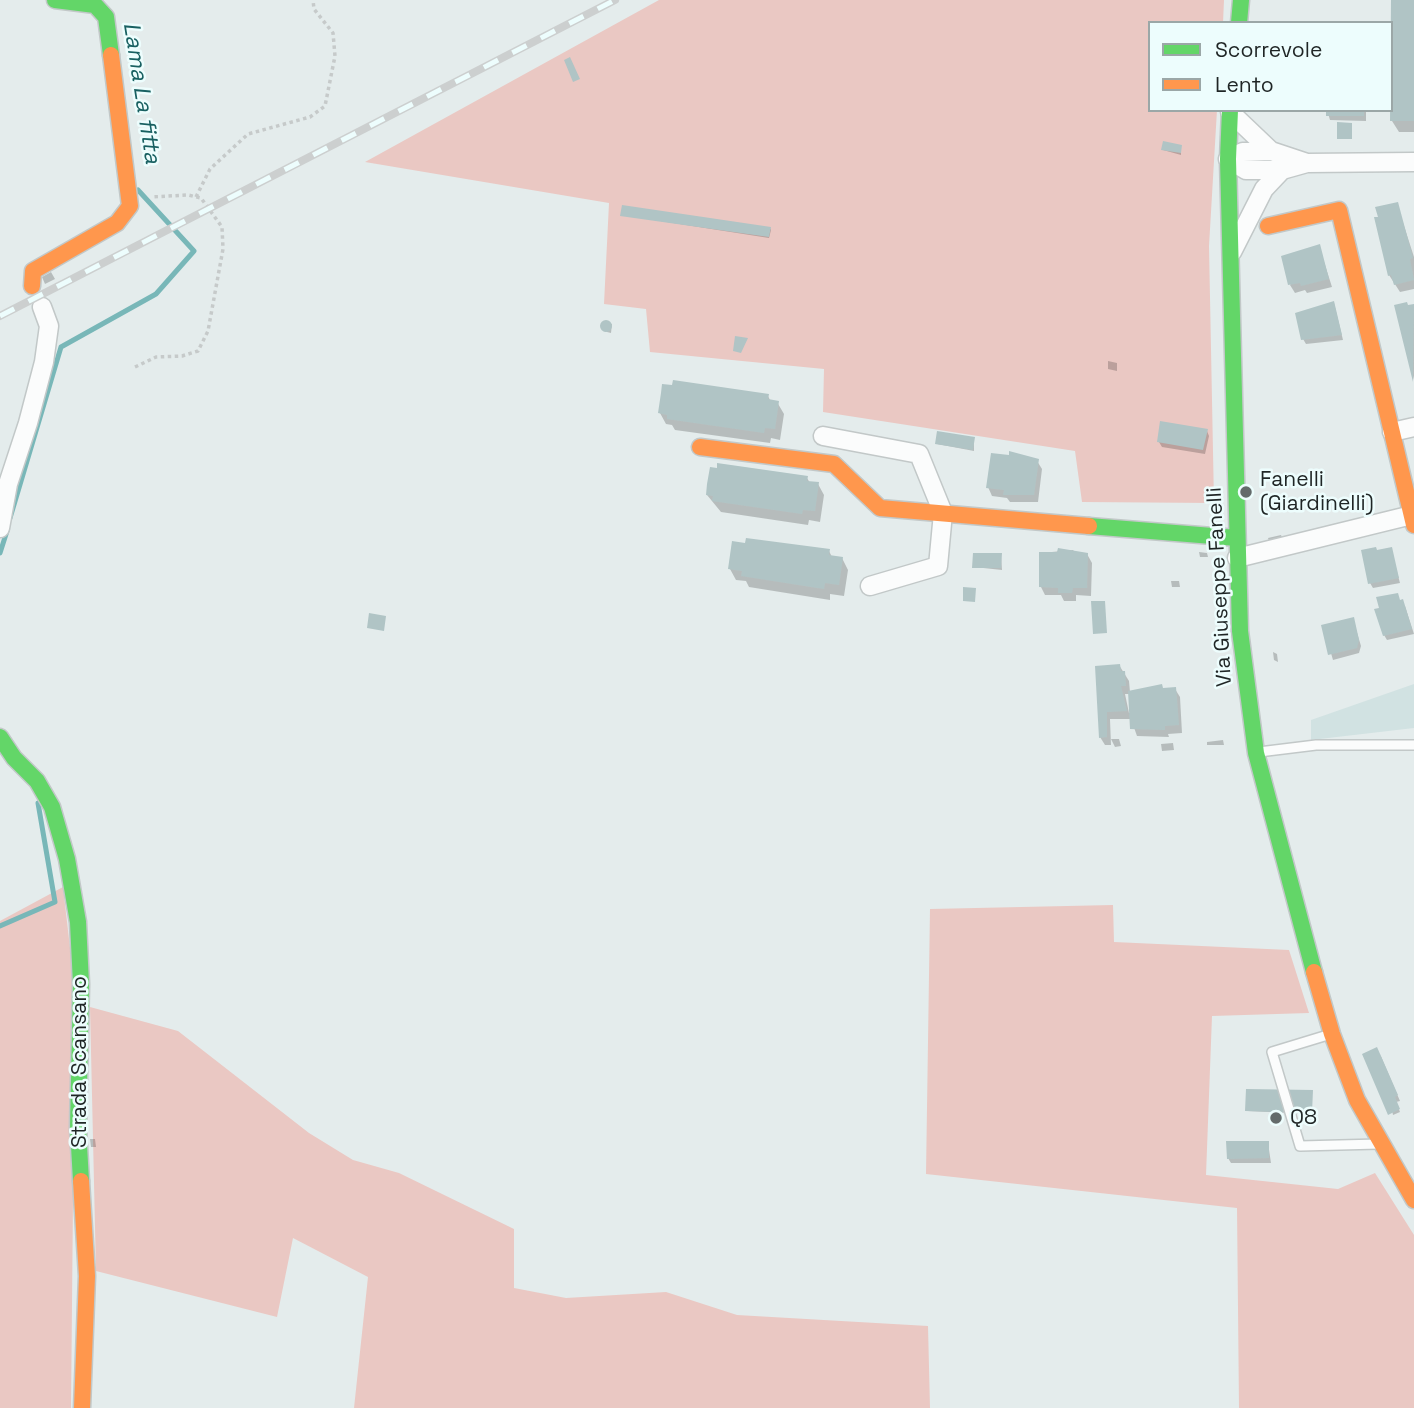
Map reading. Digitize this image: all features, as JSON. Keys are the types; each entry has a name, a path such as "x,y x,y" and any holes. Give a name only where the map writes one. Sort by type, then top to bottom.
{"street":[{"path":"32,286 33,271 110,228 125,214 131,198 106,17 96,5 55,0"},
{"path":"1239,21 1241,0"},
{"name":"Via Giuseppe Fanelli","path":"1230,112 1228,159 1237,558 1242,661 1256,752 1303,935 1332,1034 1357,1100 1414,1200"},
{"path":"1231,112 1270,150"},
{"path":"1228,159 1243,152 1270,150 1307,163"},
{"path":"1228,159 1246,170 1282,170 1307,163 1414,162"},
{"path":"1231,255 1264,189 1282,170"},
{"path":"1237,558 1413,520 1339,210 1268,226"},
{"path":"0,528 8,484 44,362 49,326 43,307"},
{"path":"1392,432 1414,427"},
{"path":"823,436 919,454 943,513 938,566 870,586"},
{"path":"700,447 834,464 880,508 1237,538"},
{"name":"Strada Scansano","path":"0,737 14,758 37,780 52,807 67,859 78,922 81,984 78,1128 87,1276 82,1408"}],"lane":[{"path":"1256,752 1316,745 1414,745"},
{"path":"1332,1034 1272,1052 1300,1146 1382,1143"}],"path":[{"path":"195,197 210,169 248,134 310,117 325,106 335,56 333,33 314,9 313,0"},
{"path":"131,198 201,198 222,227 223,249 208,331 198,351 183,356 156,357 135,367"}],"shaded area":[{"path":"659,0 1224,0 1223,21 1148,21 1148,112 1217,112 1209,246 1214,503 1082,502 1075,451 823,412 824,369 650,352 646,309 604,304 609,203 365,162"},
{"path":"1414,684 1414,728 1311,740 1311,720"},
{"path":"63,887 75,991 71,1408 0,1408 0,921"},
{"path":"1113,905 1114,942 1289,950 1309,1013 1212,1016 1206,1175 1338,1189 1375,1173 1414,1235 1414,1408 1239,1408 1237,1208 926,1174 930,909"},
{"path":"90,1007 178,1031 309,1133 353,1160 399,1173 514,1229 514,1288 566,1298 666,1292 737,1315 928,1326 930,1408 354,1408 368,1277 293,1238 277,1317 96,1271"}],"building":[{"path":"1391,0 1414,0 1414,121 1390,121 1390,112 1393,112 1393,21 1391,21"},
{"path":"570,57 580,79 573,82 564,60"},
{"path":"1326,112 1364,112 1364,116 1326,116"},
{"path":"1337,122 1352,123 1352,139 1337,139"},
{"path":"1163,141 1182,145 1181,153 1161,150"},
{"path":"1398,202 1413,258 1410,259 1414,280 1394,285 1391,275 1388,276 1374,217 1378,217 1375,207"},
{"path":"622,205 771,227 769,237 620,216"},
{"path":"1320,244 1329,279 1301,286 1300,283 1288,285 1281,256"},
{"path":"1334,301 1342,335 1301,340 1295,313"},
{"path":"1407,302 1408,305 1414,304 1413,382 1394,305"},
{"path":"601,321 611,321 611,331 601,331"},
{"path":"735,336 748,338 741,353 733,351"},
{"path":"673,380 769,394 768,399 779,401 775,429 765,428 764,433 667,419 667,415 658,413 662,384 672,385"},
{"path":"1160,421 1208,429 1203,450 1157,442"},
{"path":"937,431 975,437 973,450 935,444"},
{"path":"1009,451 1039,459 1034,495 1003,495 1004,490 986,488 991,453 1009,455"},
{"path":"717,463 808,476 807,481 819,482 815,511 803,510 802,514 712,501 713,496 706,495 707,484 710,467 717,468"},
{"path":"746,538 830,549 829,555 843,557 839,585 825,583 824,589 741,576 742,571 728,569 732,541 745,543"},
{"path":"1376,547 1377,550 1392,547 1399,578 1368,584 1361,550"},
{"path":"1058,548 1088,553 1087,588 1073,588 1072,593 1058,593 1058,588 1039,587 1039,552 1057,552"},
{"path":"973,553 1002,553 1001,568 972,568"},
{"path":"963,587 976,588 975,602 963,601"},
{"path":"1398,593 1400,600 1403,599 1412,629 1383,636 1374,609 1379,608 1376,597"},
{"path":"1091,601 1105,601 1107,633 1093,634"},
{"path":"369,613 386,616 384,631 367,628"},
{"path":"1354,617 1359,640 1357,648 1328,655 1321,625"},
{"path":"1120,664 1121,671 1125,671 1126,686 1121,686 1127,711 1107,712 1107,737 1099,738 1095,666"},
{"path":"1162,684 1163,688 1176,687 1179,725 1165,726 1165,730 1130,729 1128,691"},
{"path":"1377,1047 1398,1095 1395,1097 1400,1109 1388,1115 1362,1054"},
{"path":"1246,1089 1313,1090 1312,1113 1245,1111"},
{"path":"1226,1141 1269,1141 1269,1158 1227,1159"}],"waterway":[{"name":"Lama La fitta","path":"10,518 61,347 156,294 194,251 138,190"},
{"name":"Lama La fitta","path":"0,553 7,531"},
{"name":"Lama La fitta","path":"0,926 55,902 38,803"}],"railway":[{"path":"0,316 615,0"}],"traffic: fast":[{"path":"55,0 95,5 106,17 111,55"},
{"path":"1239,21 1241,0"},
{"path":"1230,112 1228,159 1240,631 1256,753 1314,972"},
{"path":"1089,526 1237,538"},
{"path":"0,737 14,758 37,781 52,807 67,859 78,922 81,984 78,1128 81,1181"}],"traffic: slow":[{"path":"32,286 33,271 117,223 130,206 111,55"},
{"path":"1268,226 1339,210 1414,525"},
{"path":"700,447 834,464 880,508 1089,526"},
{"path":"1314,972 1332,1034 1357,1100 1414,1200"},
{"path":"81,1181 87,1276 82,1408"}],"place":[{"name":"Fanelli (Giardinelli)","path":"1246,492"},
{"name":"Q8","path":"1276,1118"}]}
